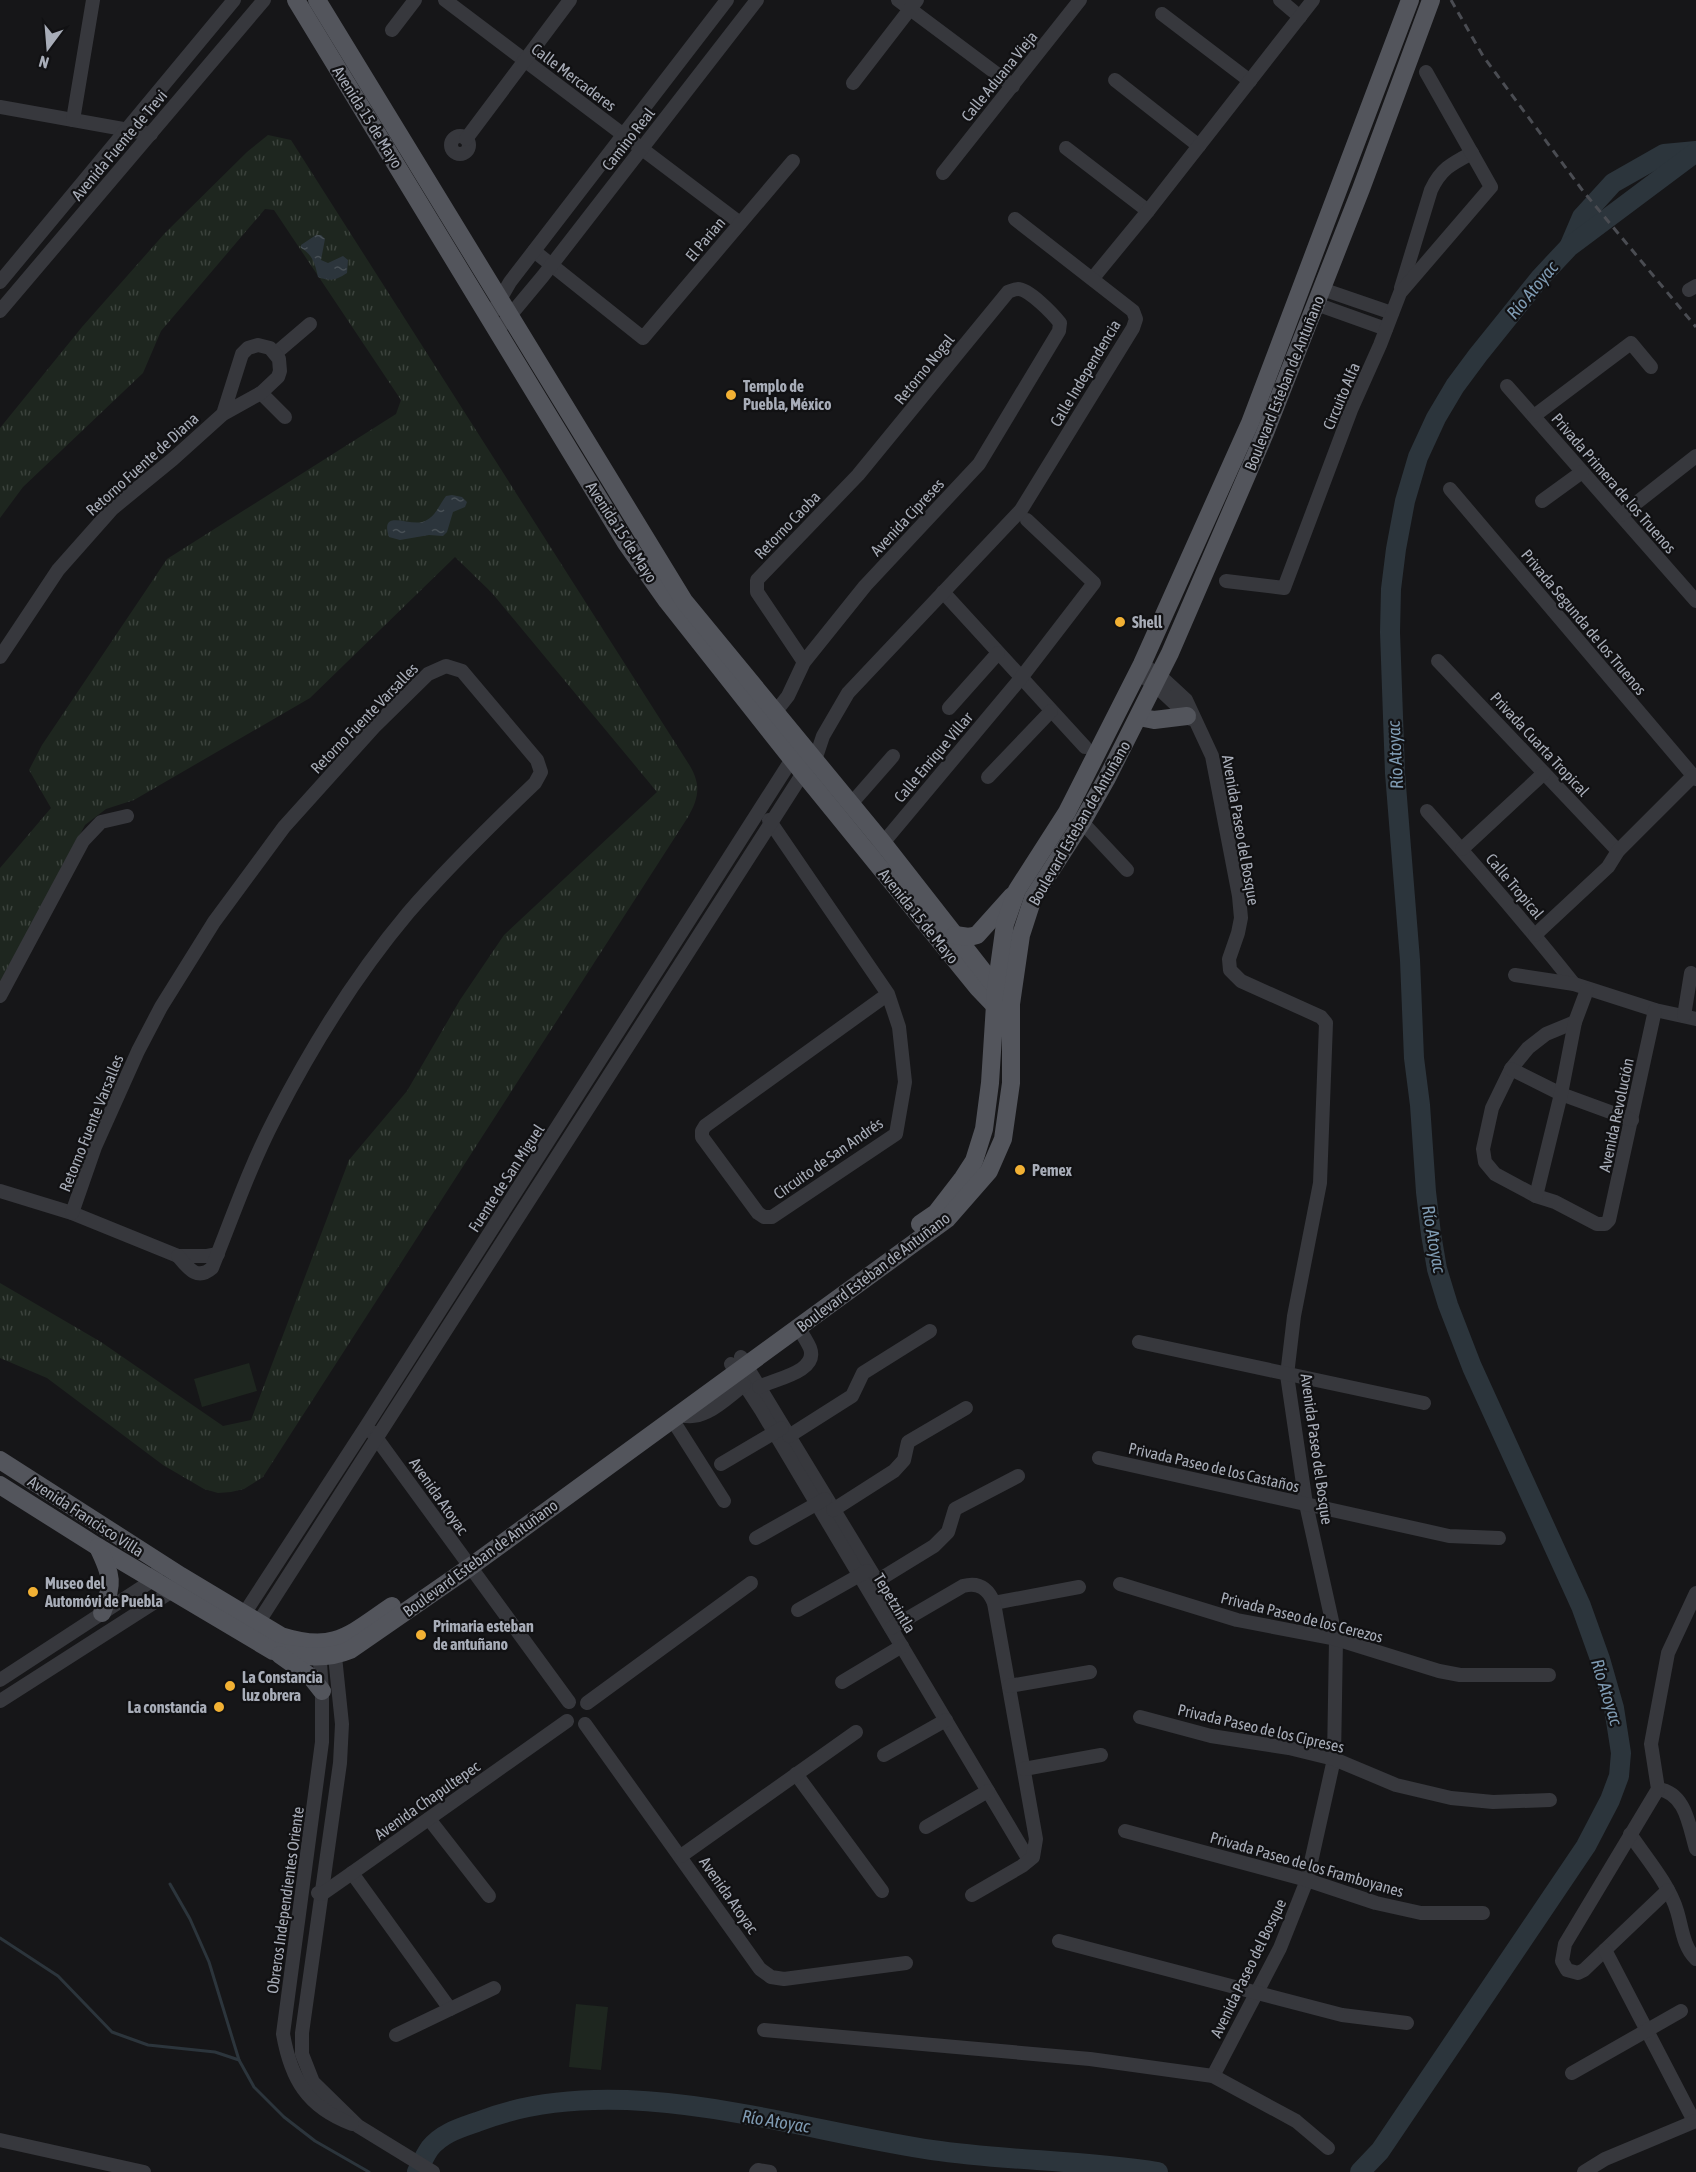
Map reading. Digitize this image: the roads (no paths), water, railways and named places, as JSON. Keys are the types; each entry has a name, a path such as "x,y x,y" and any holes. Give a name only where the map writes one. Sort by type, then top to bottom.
{"main road":[{"name":"Avenida 15 de Mayo","path":"296,0 460,250 499,299 499,321"},
{"name":"Avenida 15 de Mayo","path":"317,0 499,321 684,601 804,760 871,858 978,988 1003,1004"},
{"name":"Boulevard Esteban de Antuñano","path":"327,1650 350,1650 466,1563 740,1369 947,1219 989,1171 1003,1139 1011,1083 1003,1004 1005,924 1017,890 1067,813 1140,669 1250,423 1410,0"},
{"name":"Boulevard Esteban de Antuñano","path":"466,1563 676,1417 740,1369 936,1213 974,1161 984,1129 1003,1004 1033,898 1082,822 1158,681 1265,433 1431,0"},
{"path":"1139,717 1154,720 1192,720"},
{"name":"Avenida 15 de Mayo","path":"804,760 851,804 883,843 955,935 1003,1004"},
{"path":"955,935 969,937 977,935 1017,890"},
{"name":"Avenida Francisco Villa","path":"0,1460 162,1564 177,1584 273,1651 327,1650"},
{"name":"Avenida Francisco Villa","path":"0,1485 98,1548 153,1580 177,1584 251,1618 281,1636 327,1650"},
{"path":"98,1548 110,1571 110,1591 102,1613"},
{"path":"273,1651 311,1677 322,1691"}],"street":[{"path":"73,120 93,0"},
{"path":"234,0 249,17"},
{"name":"Avenida Fuente de Trevi","path":"0,282 234,0"},
{"name":"Avenida Fuente de Trevi","path":"0,311 264,0"},
{"path":"392,30 415,0"},
{"name":"Calle Mercaderes","path":"445,0 740,223"},
{"path":"466,139 570,0"},
{"name":"Camino Real","path":"499,299 727,0"},
{"name":"Camino Real","path":"499,321 526,297 757,0"},
{"path":"898,0 914,5 1013,86"},
{"name":"Calle Aduana Vieja","path":"943,172 1080,0"},
{"path":"1280,0 1300,16"},
{"path":"1015,219 1093,278 1148,212 1313,0"},
{"path":"852,83 914,5"},
{"path":"1162,14 1250,81"},
{"path":"1400,293 1437,177 1448,166 1472,153 1426,72"},
{"path":"1115,80 1199,146"},
{"path":"0,107 151,134"},
{"path":"1066,148 1148,212"},
{"name":"Circuito Alfa","path":"1226,582 1284,588 1351,410 1400,293 1491,187 1472,153"},
{"name":"El Parian","path":"551,265 607,317 644,338 793,161"},
{"path":"534,251 551,265"},
{"name":"Calle Independencia","path":"804,760 823,736 848,693 1021,510 1133,328 1136,319 1133,311 1093,278"},
{"path":"510,282 513,292 526,297"},
{"name":"Avenida Cipreses","path":"771,719 788,696 804,663 865,586 979,464 1059,331 1060,323 1028,292 1018,289"},
{"name":"Retorno Nogal","path":"858,475 1008,292 1018,289"},
{"path":"1319,297 1392,313"},
{"path":"1319,297 1386,329"},
{"path":"276,353 310,324"},
{"path":"1534,416 1631,343 1651,367"},
{"name":"Retorno Fuente de Diana","path":"0,657 58,570 112,509 223,414 261,393 278,377 279,359 270,348 258,345 248,348 242,354 223,414"},
{"name":"Privada Primera de los Truenos","path":"1507,386 1696,601"},
{"path":"261,393 285,417"},
{"path":"1621,515 1696,456"},
{"path":"1542,501 1582,472"},
{"name":"Retorno Caoba","path":"804,663 757,592 757,580 858,475"},
{"name":"Privada Segunda de los Truenos","path":"1450,489 1694,777 1618,851 1608,867 1535,935"},
{"name":"Calle Enrique Villar","path":"871,858 1021,678 1094,583 1027,520"},
{"path":"943,592 1085,747"},
{"path":"949,708 998,653"},
{"name":"Privada Cuarta Tropical","path":"1438,661 1618,851"},
{"name":"Retorno Fuente Varsalles","path":"446,666 462,671 537,760 541,772 535,783 470,845 408,913 354,984 306,1060 274,1120 212,1268 205,1274 198,1274 190,1270 177,1256 72,1213 95,1147 138,1051 161,1007 214,922 284,827 374,727 428,674 446,666"},
{"name":"Avenida Paseo del Bosque","path":"1140,669 1158,681 1192,720 1212,756 1239,896 1241,918 1229,959 1230,970 1241,981 1321,1017 1326,1023 1320,1183 1294,1316 1287,1375 1306,1504 1336,1639 1334,1759 1307,1880 1280,1948 1213,2076"},
{"path":"988,777 1052,711"},
{"path":"851,804 893,756"},
{"name":"Fuente de San Miguel","path":"251,1618 367,1425 762,808 804,760"},
{"name":"Fuente de San Miguel","path":"251,1618 377,1438 771,826 804,760"},
{"path":"1462,849 1544,773"},
{"name":"Circuito de San Andrés","path":"762,808 771,826 888,994 899,1027 905,1082 896,1134 772,1217 758,1213 702,1137 705,1125 888,994"},
{"name":"Calle Tropical","path":"1427,811 1462,849 1574,984"},
{"path":"0,996 83,841 101,822 127,816"},
{"path":"1082,822 1127,870"},
{"path":"1690,1017 1691,972"},
{"name":"Calle Tropical","path":"1515,975 1574,984 1655,1010 1690,1017"},
{"path":"1575,1022 1546,1034 1528,1048 1511,1069 1492,1108 1483,1149 1485,1162 1495,1174 1536,1196 1561,1094 1575,1022 1587,990"},
{"name":"Avenida Revolución","path":"1536,1196 1555,1202 1597,1224 1605,1224 1609,1220 1655,1010"},
{"path":"1511,1069 1561,1094 1632,1120"},
{"path":"0,1191 72,1213"},
{"path":"759,1387 799,1371 809,1362 810,1349 798,1327"},
{"path":"721,1464 852,1396 863,1373 930,1331"},
{"path":"1139,1342 1424,1403"},
{"name":"Tepetzintla","path":"740,1369 759,1387 782,1432"},
{"name":"Tepetzintla","path":"740,1369 782,1432 869,1575 896,1625 902,1646 1029,1860"},
{"path":"756,1538 894,1471 904,1460 908,1442 966,1408"},
{"path":"676,1417 724,1501"},
{"name":"Avenida Atoyac","path":"367,1425 569,1702"},
{"name":"Privada Paseo de los Castaños","path":"1099,1458 1449,1536 1499,1538"},
{"path":"798,1610 934,1546 948,1532 955,1509 1018,1476"},
{"path":"0,1680 153,1580 162,1564"},
{"path":"587,1703 751,1583"},
{"path":"0,1701 177,1584"},
{"path":"896,1625 970,1584 980,1585 990,1593 994,1603 1036,1839 1033,1857 1022,1866 972,1895"},
{"name":"Privada Paseo de los Cerezos","path":"1120,1584 1237,1620 1336,1639 1439,1671 1460,1675 1549,1675"},
{"path":"994,1603 1078,1587"},
{"path":"1668,1890 1584,1970 1578,1973 1567,1970 1562,1961 1565,1944 1658,1789 1651,1744 1668,1653 1696,1593"},
{"path":"842,1682 902,1646"},
{"name":"Obreros Independientes Oriente","path":"327,1650 322,1691 322,1742 283,2034 287,2057 302,2090 334,2117 358,2126"},
{"name":"Obreros Independientes Oriente","path":"327,1650 342,1724 340,1763 302,2033 302,2054 313,2082 358,2126 395,2151 433,2172"},
{"path":"1009,1686 1090,1672"},
{"path":"578,1699 587,1703 591,1710 590,1718 585,1724 579,1726 567,1721 564,1708 569,1702 578,1699"},
{"name":"Privada Paseo de los Cipreses","path":"1140,1717 1211,1736 1289,1748 1334,1759 1396,1785 1451,1798 1493,1802 1550,1800"},
{"path":"884,1755 946,1720"},
{"name":"Avenida Chapultepec","path":"322,1894 567,1721"},
{"name":"Avenida Atoyac","path":"585,1724 760,1969 771,1977 784,1979 906,1963"},
{"path":"681,1856 856,1732"},
{"path":"1024,1769 1101,1755"},
{"path":"796,1774 882,1891"},
{"path":"1658,1789 1667,1790 1684,1807 1696,1849"},
{"path":"926,1827 988,1791"},
{"path":"429,1819 489,1896"},
{"name":"Privada Paseo de los Framboyanes","path":"1125,1831 1307,1880 1376,1903 1421,1913 1483,1913"},
{"path":"1630,1834 1668,1890 1694,1952"},
{"path":"352,1873 450,2009"},
{"path":"302,1888 322,1894"},
{"path":"1059,1941 1342,2015 1407,2023"},
{"path":"1584,2172 1605,2159 1695,2121 1605,1950"},
{"path":"396,2035 494,1988"},
{"path":"1572,2073 1681,2011"},
{"path":"764,2030 1079,2058 1213,2076 1296,2121 1328,2148"},
{"path":"0,2140 144,2172"},
{"path":"756,2172 758,2170 770,2172"}],"water":[{"path":"316,235 321,235 325,239 321,260 328,263 343,256 348,260 347,273 333,280 318,277 313,260 301,248 301,245"},
{"path":"446,496 462,497 467,502 465,507 453,512 447,532 443,536 429,535 400,540 389,537 388,523 398,520 425,521 435,513"}],"waterway":[{"name":"Río Atoyac","path":"1570,245 1582,217 1613,183 1664,154 1696,151"},
{"name":"Río Atoyac","path":"1360,2172 1380,2151 1586,1846 1610,1800 1619,1776 1621,1753 1614,1708 1581,1606 1472,1367 1437,1269 1426,1192 1414,1058 1410,960 1395,773 1390,632 1391,589 1396,549 1405,501 1418,457 1436,418 1455,386 1478,355 1540,278 1569,247 1696,152"},
{"path":"170,1884 190,1919 209,1962 239,2060"},
{"path":"0,1938 58,1976 112,2032 148,2045 215,2052 239,2060 254,2087 284,2117 315,2141 369,2172"},
{"name":"Río Atoyac","path":"417,2172 430,2148 458,2129 531,2107 587,2100 645,2101 703,2108 932,2150 1158,2172"}],"railway":[{"path":"1451,0 1483,56 1583,191 1696,327"}],"place":[{"name":"Templo de Puebla, México","path":"731,395"},
{"name":"Shell","path":"1120,622"},
{"name":"Pemex","path":"1020,1170"},
{"name":"Museo del Automóvi de Puebla","path":"33,1592"},
{"name":"Primaria esteban de antuñano","path":"421,1635"},
{"name":"La Constancia luz obrera","path":"230,1686"},
{"name":"La constancia","path":"219,1707"}]}
